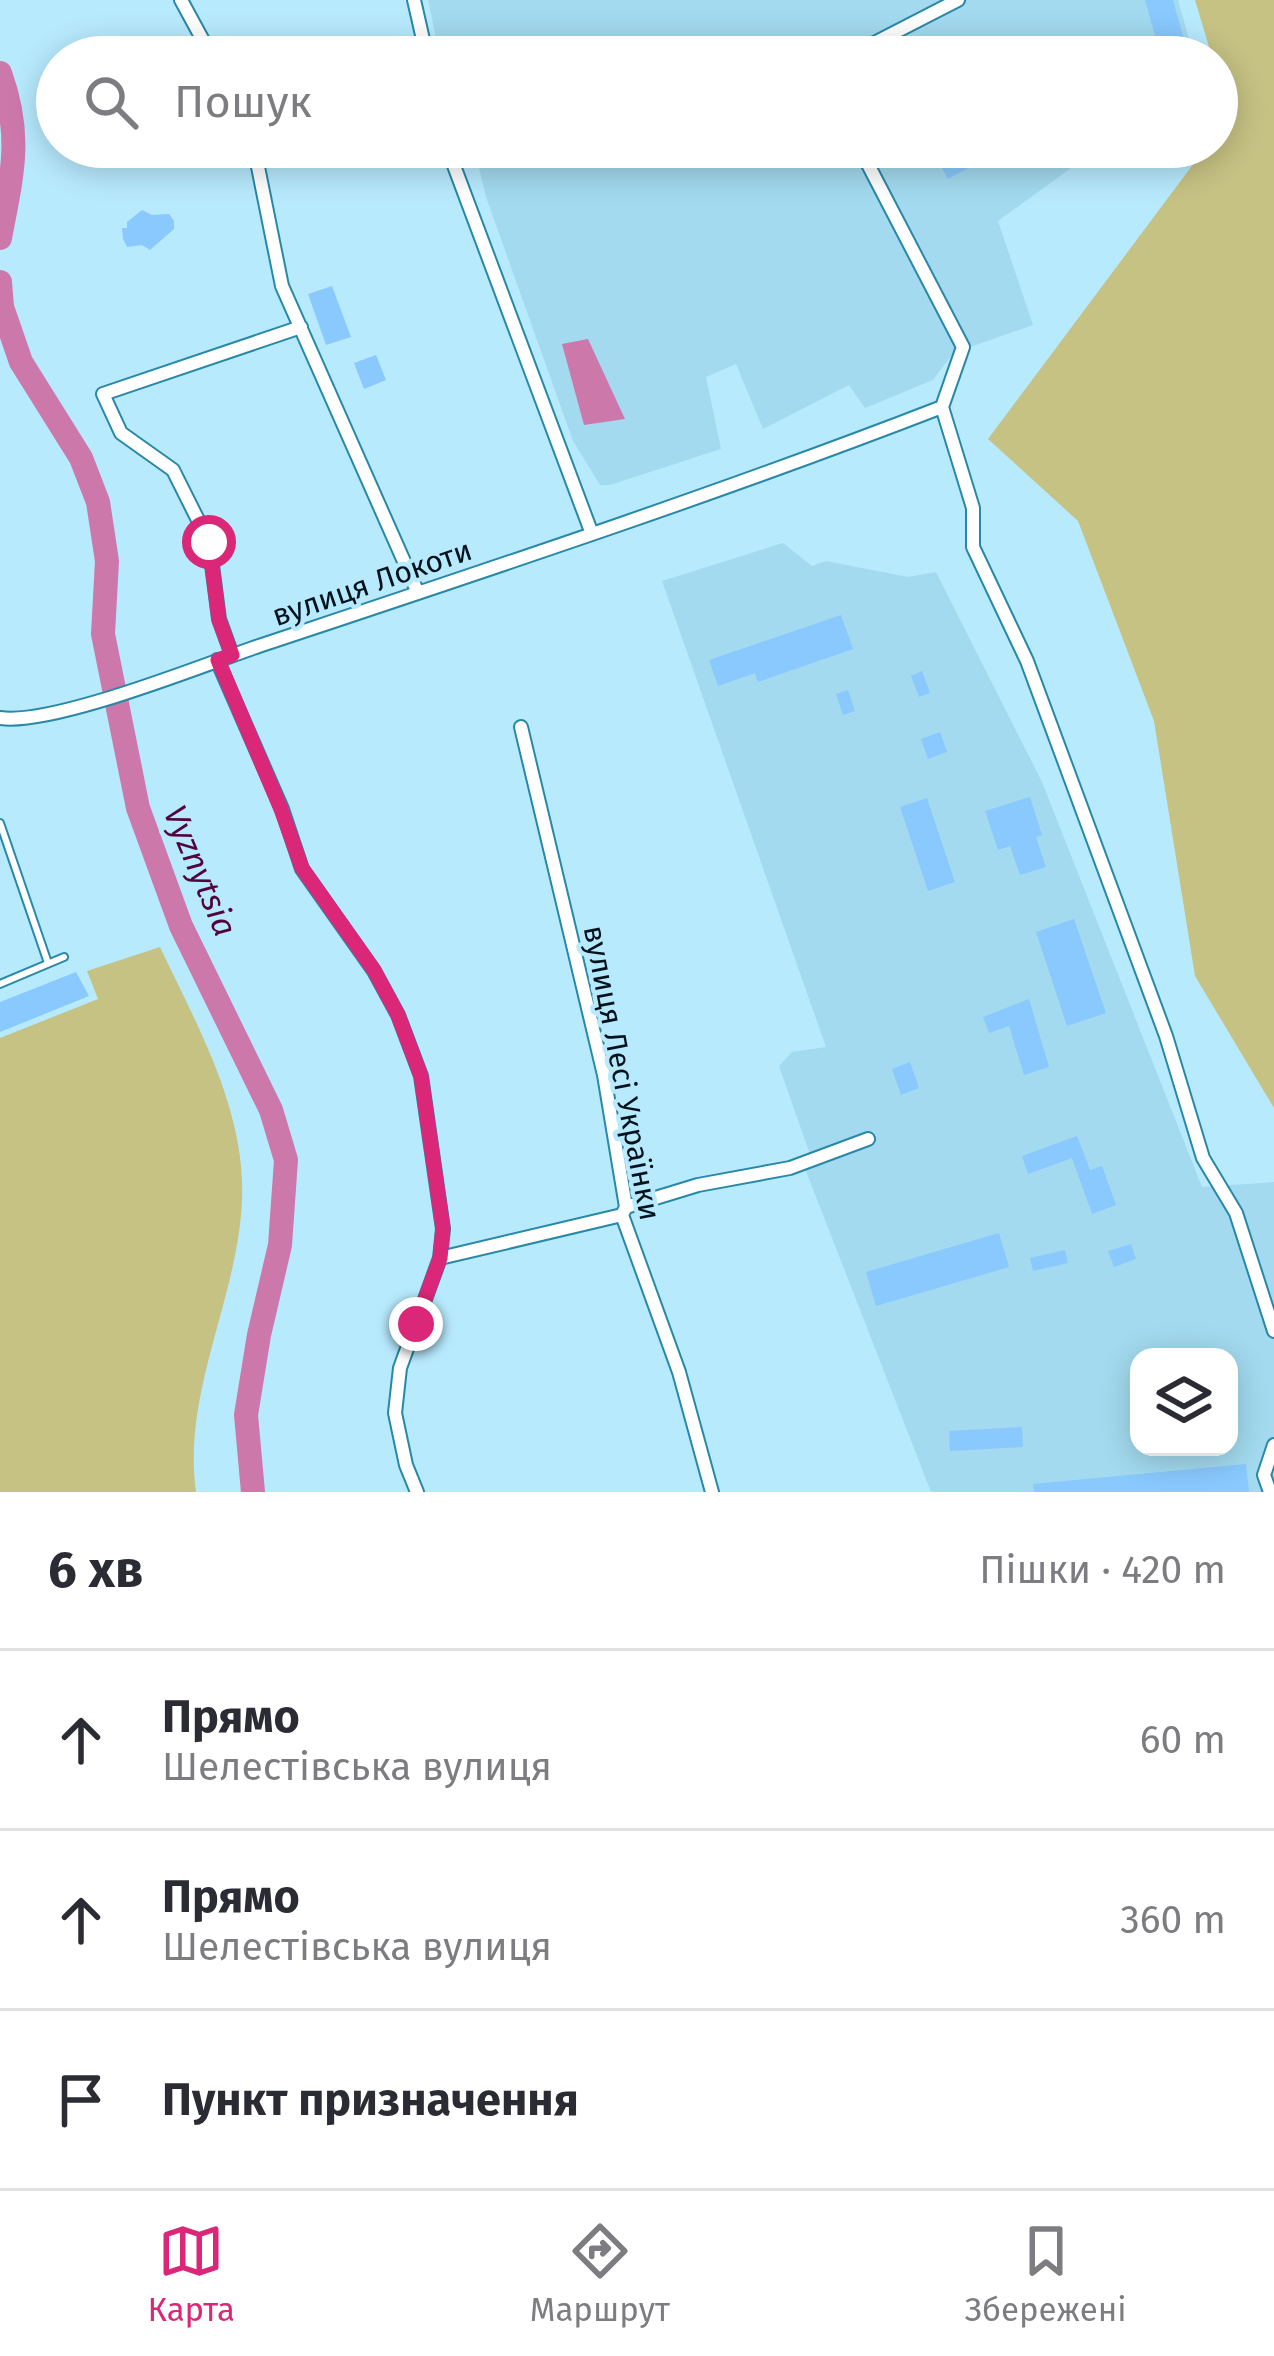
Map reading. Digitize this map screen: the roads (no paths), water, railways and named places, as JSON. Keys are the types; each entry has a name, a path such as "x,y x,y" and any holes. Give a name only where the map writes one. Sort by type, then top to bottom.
{"street":[{"path":"182,0 201,36"},
{"path":"414,0 422,36"},
{"path":"888,36 958,0"},
{"path":"258,168 282,286 418,593"},
{"path":"455,168 592,534"},
{"path":"870,168 963,347 942,407 973,508 973,548 1028,661 1166,1036 1203,1158 1236,1213 1274,1330"},
{"path":"232,655 219,620 209,542 173,470 121,433 103,394 301,327"},
{"name":"вулиця Локоти","path":"0,718 39,718 218,660 757,478 942,407"},
{"path":"218,660 302,868 374,970 398,1015 421,1076 443,1228 440,1258 396,1391 399,1440 417,1492"},
{"name":"вулиця Лесі Українки","path":"521,727 604,1075 624,1211 679,1372 712,1492"},
{"path":"440,1258 624,1211 698,1186 790,1168 868,1138"},
{"path":"1270,1492 1264,1475 1274,1445"}],"lane":[{"path":"0,823 48,963"},
{"path":"0,984 64,957"}],"waterway":[{"name":"Vyznytsia","path":"0,73 13,136 0,238"},
{"name":"Vyznytsia","path":"0,282 2,307 21,362 81,458 98,502 107,561 103,634 138,808 181,926 271,1110 286,1160 280,1245 246,1415 253,1492"}]}
